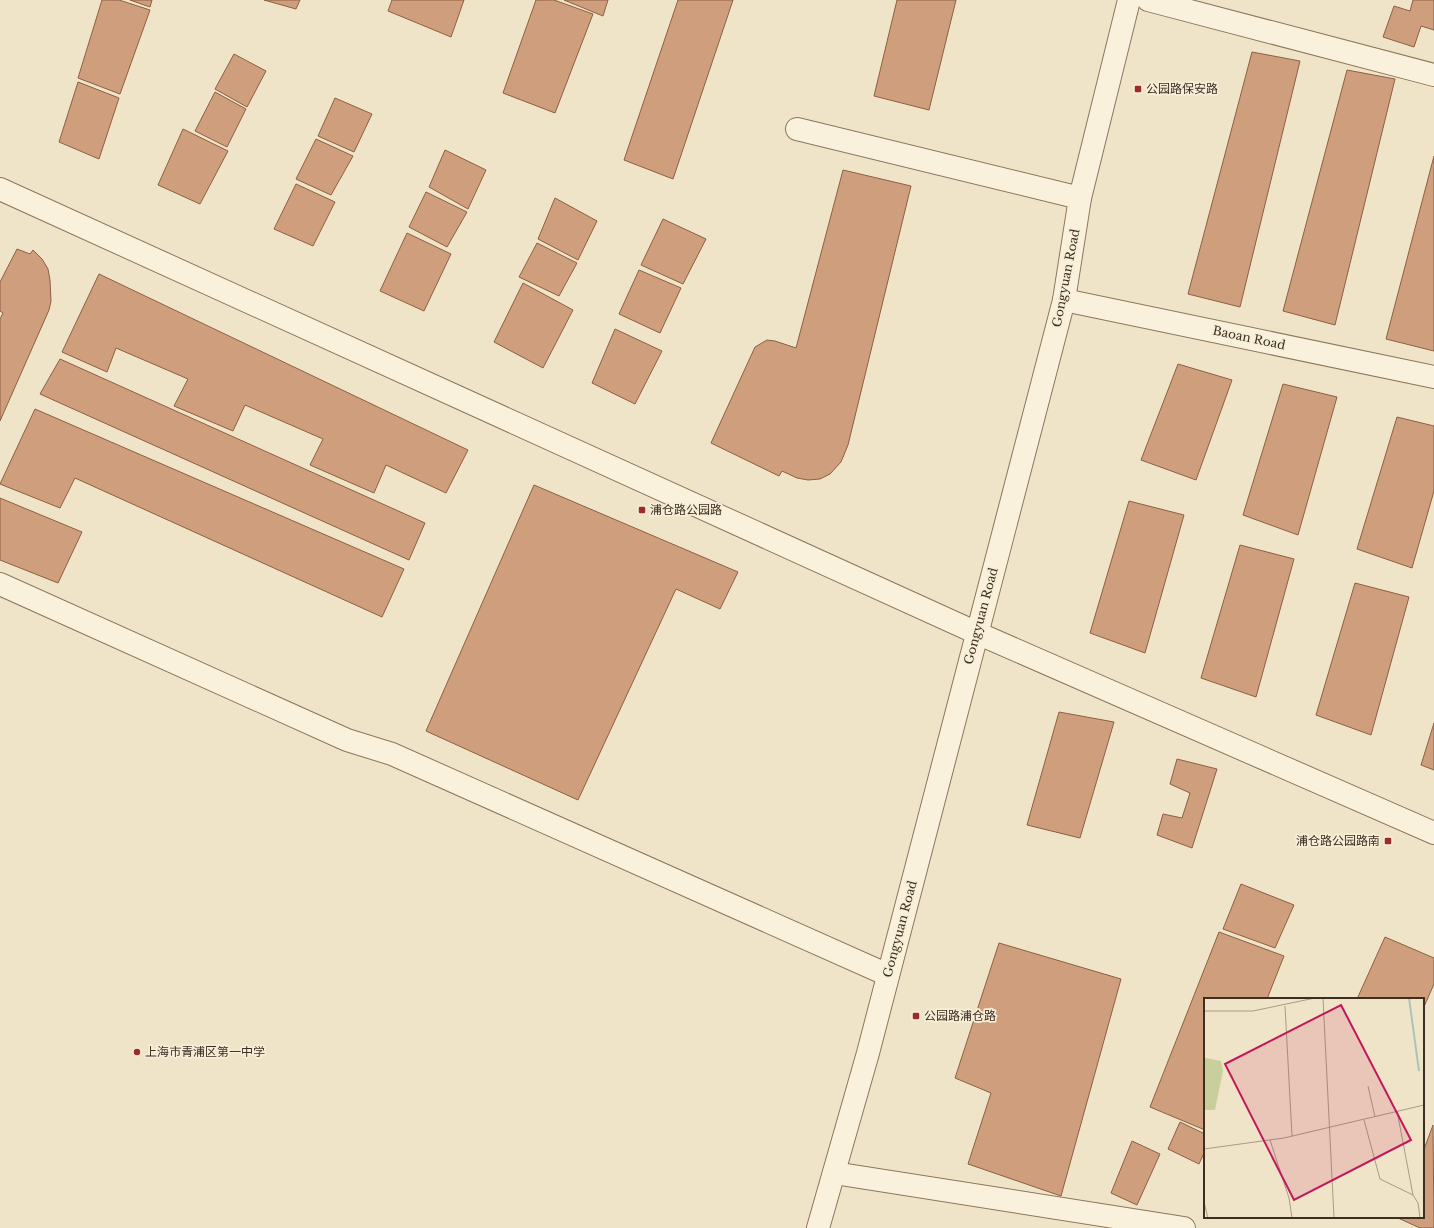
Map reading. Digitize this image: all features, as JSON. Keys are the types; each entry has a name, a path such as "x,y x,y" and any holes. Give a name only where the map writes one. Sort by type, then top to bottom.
{"street":[{"name":"Gongyuan Road","path":"818,1228 868,1053 1064,300 1080,198 1129,0"},
{"path":"1148,0 1434,75"},
{"path":"797,129 1080,198"},
{"path":"0,189 977,633 1434,833"},
{"name":"Baoan Road","path":"1064,300 1434,377"},
{"path":"0,584 347,740 392,754 888,975"},
{"path":"834,1173 1184,1228"}],"building":[{"path":"102,0 119,0 150,10 120,94 78,78"},
{"path":"130,0 152,0 150,7"},
{"path":"264,0 300,0 296,9"},
{"path":"392,0 464,0 451,37 388,11"},
{"path":"536,0 554,0 593,14 555,113 503,93"},
{"path":"564,0 608,0 603,16"},
{"path":"678,0 733,0 673,179 624,160"},
{"path":"897,0 956,0 929,110 874,96"},
{"path":"1413,0 1434,0 1434,30 1421,26 1414,47 1383,37 1394,6 1410,11"},
{"path":"1252,52 1300,61 1240,307 1188,294"},
{"path":"234,54 266,71 247,107 215,89"},
{"path":"1347,70 1395,79 1335,325 1283,311"},
{"path":"78,82 119,98 99,159 59,142"},
{"path":"215,92 246,109 227,147 195,131"},
{"path":"335,98 372,114 354,152 318,136"},
{"path":"183,129 228,151 200,204 158,185"},
{"path":"316,139 353,156 331,195 296,179"},
{"path":"445,150 486,170 468,209 429,187"},
{"path":"1434,156 1434,351 1386,339"},
{"path":"843,170 911,186 848,445 841,462 830,474 820,479 808,480 797,478 782,471 779,476 711,443 755,347 767,340 796,348"},
{"path":"296,184 335,202 313,246 274,229"},
{"path":"426,192 467,212 447,247 409,227"},
{"path":"555,198 597,221 578,260 538,239"},
{"path":"663,219 706,239 683,284 641,265"},
{"path":"407,233 451,254 424,311 380,291"},
{"path":"537,243 577,263 559,296 519,277"},
{"path":"17,249 30,254 33,250 42,259 48,269 51,301 49,310 0,421 0,319 3,313 0,311 0,282"},
{"path":"639,270 681,288 660,333 619,314"},
{"path":"99,274 468,450 446,493 386,465 374,493 310,465 323,439 245,405 233,431 174,406 188,379 116,348 107,372 62,352"},
{"path":"523,283 573,310 543,368 494,342"},
{"path":"615,329 662,351 635,404 592,383"},
{"path":"60,359 425,523 409,560 40,394"},
{"path":"1178,364 1232,380 1196,480 1141,460"},
{"path":"1283,384 1337,397 1298,535 1243,515"},
{"path":"35,409 404,569 382,617 75,478 60,508 0,484"},
{"path":"1397,417 1434,426 1434,491 1412,568 1357,549"},
{"path":"534,485 738,572 720,609 676,589 578,800 426,731"},
{"path":"0,498 82,532 58,583 0,560"},
{"path":"1129,501 1184,515 1145,653 1090,633"},
{"path":"1240,545 1294,559 1256,697 1201,678"},
{"path":"1355,583 1409,597 1371,735 1316,715"},
{"path":"1059,712 1114,722 1080,838 1027,825"},
{"path":"1434,723 1434,770 1421,765"},
{"path":"1177,759 1217,769 1192,848 1157,835 1163,814 1182,818 1190,793 1170,784"},
{"path":"1241,884 1294,905 1275,948 1223,929"},
{"path":"1219,932 1284,956 1267,998 1204,998 1204,1130 1150,1107"},
{"path":"1385,937 1434,958 1434,984 1424,1007 1424,998 1357,998"},
{"path":"999,943 1121,979 1061,1196 968,1164 991,1093 955,1078"},
{"path":"1180,1122 1204,1134 1204,1153 1199,1164 1168,1149"},
{"path":"1433,1125 1434,1228 1420,1228 1398,1218 1424,1218 1424,1149"},
{"path":"1132,1141 1160,1154 1137,1205 1111,1193"}],"place":[{"name":"公园路保安路","path":"1138,89"},
{"name":"浦仓路公园路","path":"642,510"},
{"name":"浦仓路公园路南","path":"1388,841"},
{"name":"公园路浦仓路","path":"916,1016"},
{"name":"上海市青浦区第一中学","path":"137,1052"}]}
